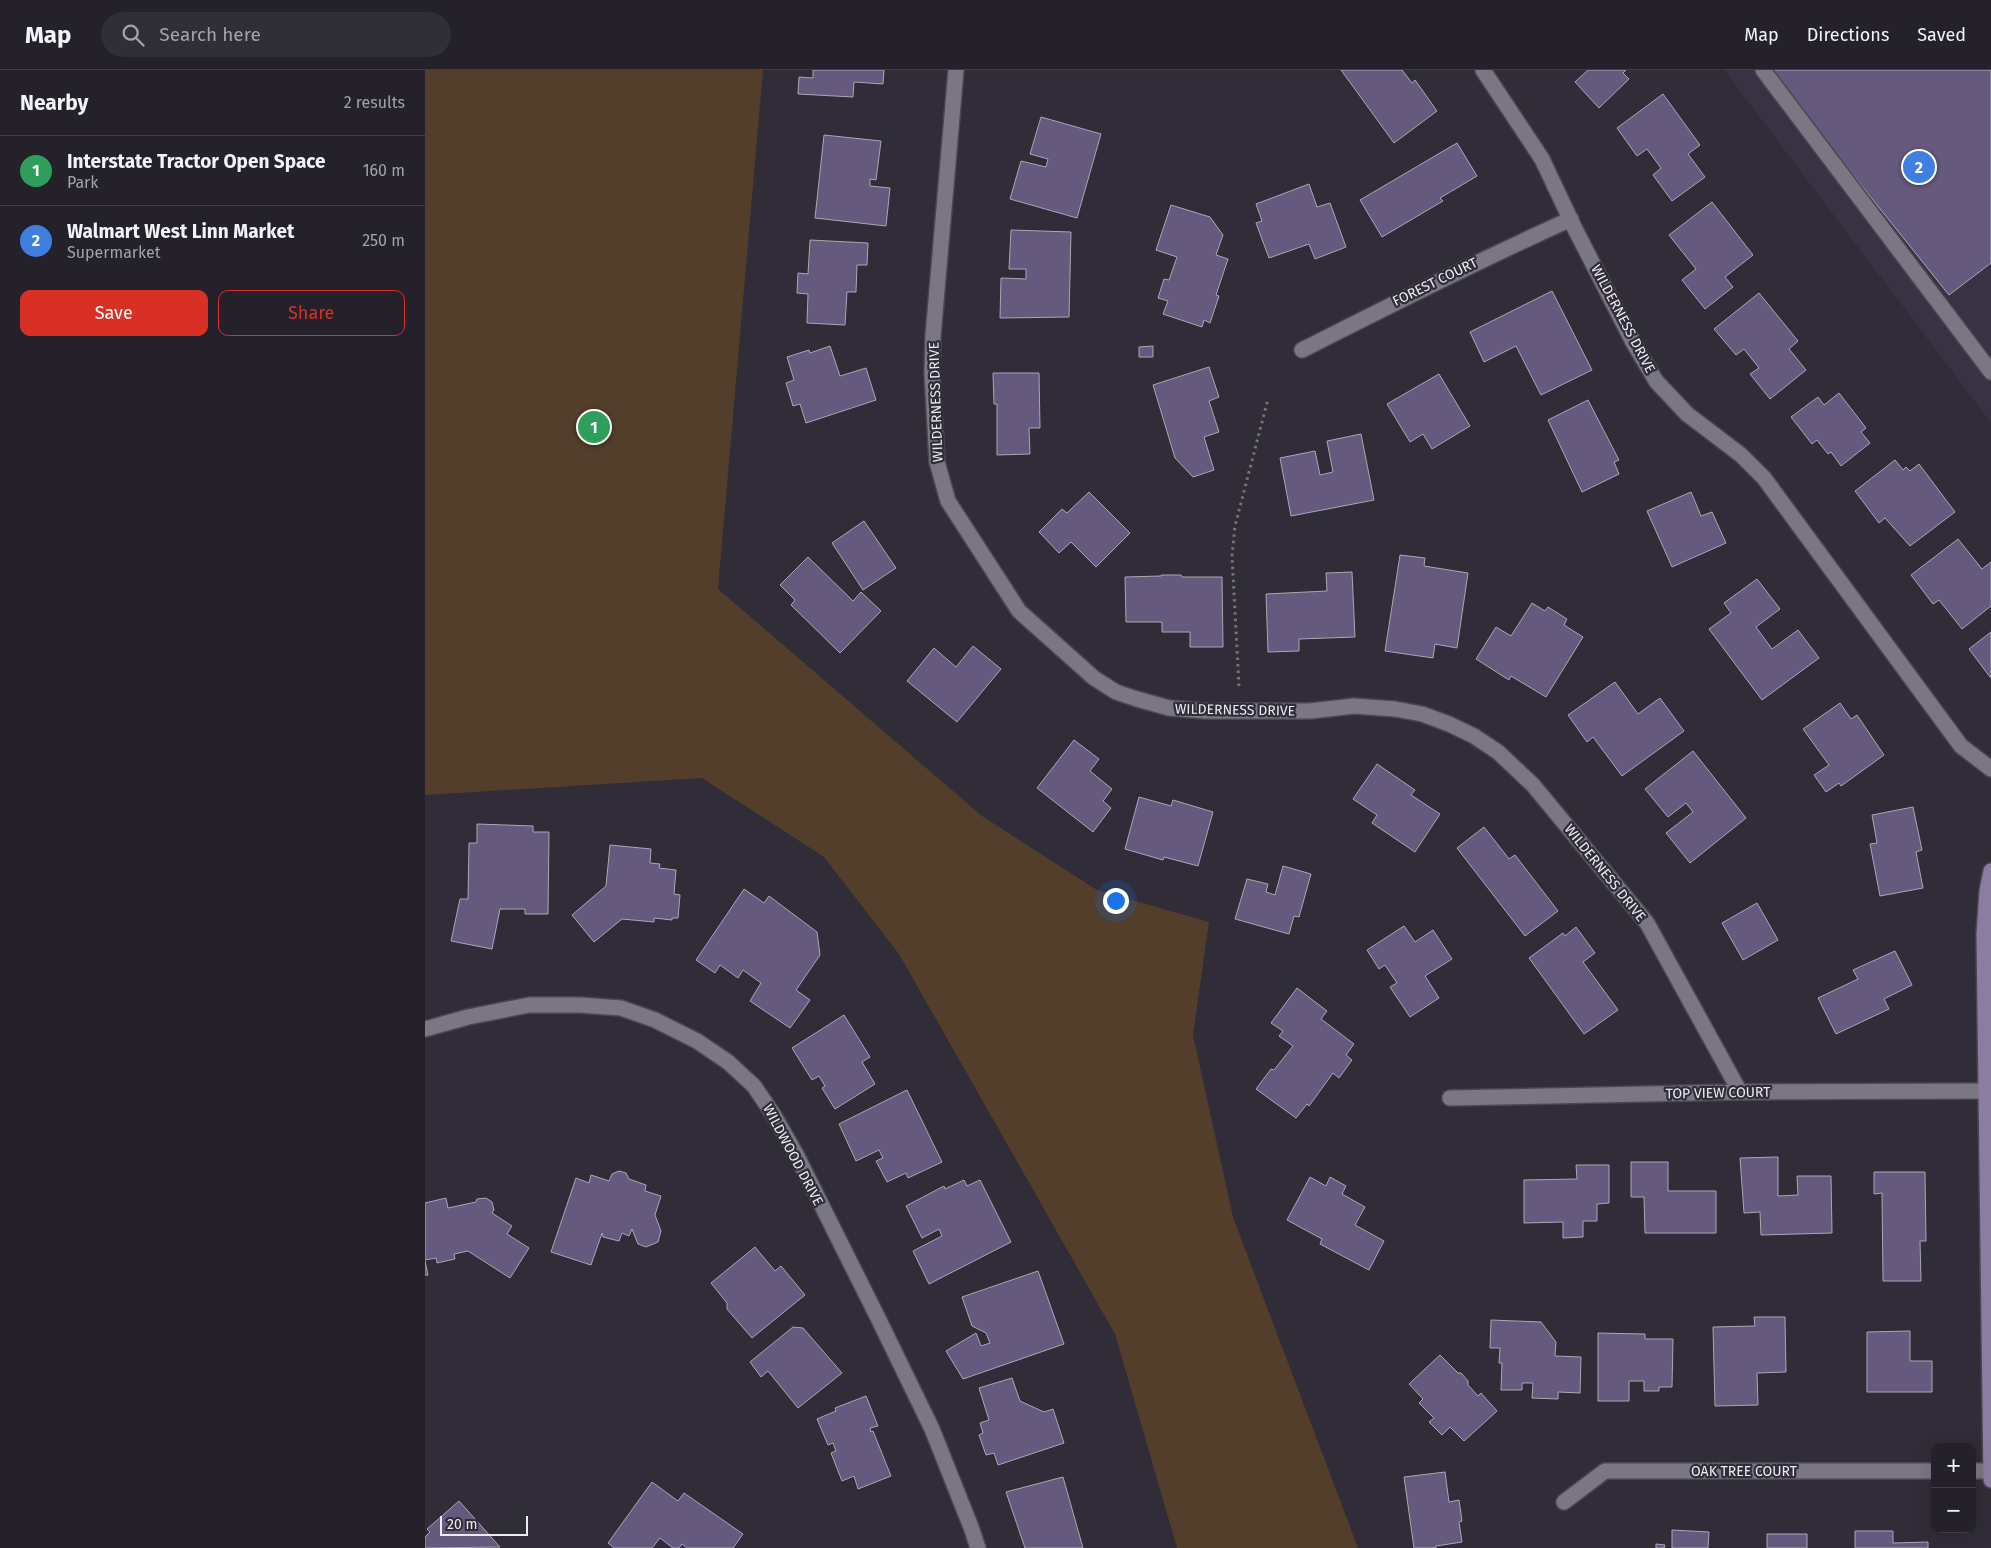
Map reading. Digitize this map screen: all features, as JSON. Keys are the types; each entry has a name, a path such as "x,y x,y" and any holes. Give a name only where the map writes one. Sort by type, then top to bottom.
{"main road":[{"path":"1991,871 1987,891 1984,934 1991,1480"}],"street":[{"name":"WILDERNESS DRIVE","path":"956,70 933,336 932,373 937,462 948,502 1019,611 1094,678 1116,692 1169,708 1205,712 1310,711 1355,706 1395,708 1422,714 1474,736 1490,747 1533,785 1647,924 1740,1092"},
{"name":"WILDERNESS DRIVE","path":"1483,70 1532,142 1633,342 1656,381 1687,414 1741,455 1764,478 1961,746 1991,769"},
{"path":"1763,70 1991,372"},
{"name":"FOREST COURT","path":"1302,350 1495,253 1571,219"},
{"name":"WILDWOOD DRIVE","path":"425,1028 529,1005 580,1004 621,1008 655,1020 697,1041 728,1062 753,1086 773,1114 797,1156 932,1430 978,1548"},
{"name":"TOP VIEW COURT","path":"1451,1098 1740,1092 1986,1091"},
{"name":"OAK TREE COURT","path":"1564,1502 1605,1471 1931,1471"},
{"path":"1976,1471 1991,1471"}],"path":[{"path":"1239,686 1232,556 1235,526 1268,399"}],"shaded area":[{"path":"425,70 763,70 718,589 982,816 1097,890 1209,922 1193,1035 1233,1217 1358,1548 1177,1548 1115,1334 899,954 824,857 702,778 425,795"},
{"path":"1724,70 1991,70 1991,423"}],"building":[{"path":"813,70 884,70 883,84 854,82 853,97 798,94 799,77 813,78"},
{"path":"1341,70 1402,70 1412,83 1415,80 1437,111 1394,143"},
{"path":"1588,70 1626,70 1623,73 1629,79 1599,108 1575,82"},
{"path":"1769,70 1991,70 1991,263 1949,295"},
{"path":"1663,94 1700,145 1688,154 1705,177 1672,201 1653,175 1661,168 1647,149 1637,156 1617,128"},
{"path":"1041,117 1101,134 1077,218 1010,199 1021,161 1046,167 1048,159 1030,154"},
{"path":"824,135 881,141 876,180 870,179 870,186 890,188 886,226 815,218"},
{"path":"1457,143 1477,176 1440,198 1443,201 1382,237 1360,200"},
{"path":"1309,184 1317,207 1330,203 1346,247 1315,259 1309,244 1269,258 1256,223 1262,221 1256,204"},
{"path":"1712,202 1753,255 1725,277 1733,287 1705,309 1682,280 1696,269 1669,235"},
{"path":"1171,205 1210,217 1223,235 1216,255 1228,259 1216,295 1219,296 1210,323 1204,320 1202,327 1163,314 1168,301 1158,298 1164,279 1169,280 1177,257 1156,250"},
{"path":"1011,230 1071,232 1069,317 1000,318 1001,278 1026,279 1026,269 1009,269"},
{"path":"810,240 868,243 867,265 857,265 856,292 847,292 845,325 807,323 808,294 797,293 798,273 808,274"},
{"path":"1552,291 1592,370 1541,395 1516,346 1484,362 1470,332"},
{"path":"1759,293 1798,341 1789,349 1806,370 1770,399 1750,374 1759,368 1744,349 1736,355 1714,329"},
{"path":"830,346 840,376 866,368 876,400 806,423 800,404 793,406 786,383 794,380 787,357 809,350 810,353"},
{"path":"1153,346 1153,357 1139,357 1139,347"},
{"path":"1209,367 1219,397 1209,401 1219,432 1204,437 1214,470 1193,477 1175,458 1153,385"},
{"path":"993,373 1039,373 1040,428 1029,428 1030,454 997,455 997,404 994,404"},
{"path":"1439,374 1470,426 1432,449 1423,434 1410,442 1387,404"},
{"path":"1839,393 1866,428 1861,432 1870,443 1841,466 1831,452 1828,454 1817,440 1812,444 1791,417 1818,397 1824,405"},
{"path":"1588,400 1619,460 1614,462 1619,474 1582,492 1548,420"},
{"path":"1361,434 1374,500 1291,516 1280,458 1315,451 1320,475 1333,472 1327,441"},
{"path":"1895,460 1903,470 1906,467 1910,471 1919,464 1955,512 1910,546 1885,518 1879,523 1855,491"},
{"path":"1089,492 1130,533 1096,567 1071,542 1059,553 1039,532 1062,509 1067,513"},
{"path":"1691,492 1701,516 1712,512 1726,543 1672,567 1647,511"},
{"path":"864,521 896,568 863,590 832,543"},
{"path":"1958,539 1982,569 1991,562 1991,606 1962,629 1939,600 1933,604 1911,575"},
{"path":"1400,555 1425,558 1424,566 1468,573 1457,648 1435,644 1433,658 1385,651"},
{"path":"808,557 853,601 861,592 881,611 840,653 791,605 795,600 780,585"},
{"path":"1352,572 1355,637 1299,639 1299,651 1268,652 1266,594 1327,591 1326,573"},
{"path":"1161,575 1222,577 1223,647 1190,647 1190,632 1162,632 1162,622 1126,622 1125,577"},
{"path":"1757,579 1780,609 1756,627 1772,649 1798,630 1819,658 1762,700 1709,629 1731,613 1724,603"},
{"path":"1532,603 1545,611 1548,607 1567,619 1564,625 1583,637 1546,697 1511,676 1509,680 1476,659 1496,627 1511,636"},
{"path":"1991,632 1991,677 1990,677 1969,649"},
{"path":"973,646 1001,669 957,722 907,681 934,648 956,667"},
{"path":"1615,682 1638,714 1660,698 1684,731 1622,776 1593,737 1587,742 1568,715"},
{"path":"1840,703 1851,719 1857,715 1884,755 1841,786 1839,783 1826,792 1814,775 1829,765 1803,729"},
{"path":"1074,740 1099,759 1090,771 1112,789 1103,801 1111,808 1093,832 1037,788"},
{"path":"1693,751 1746,818 1690,863 1666,833 1693,812 1686,803 1668,817 1645,789"},
{"path":"1377,764 1415,790 1411,795 1440,814 1415,852 1372,823 1377,815 1353,799"},
{"path":"1139,797 1171,806 1173,800 1213,812 1198,866 1164,857 1163,860 1125,849"},
{"path":"1913,807 1922,850 1916,852 1923,888 1880,896 1870,844 1877,843 1872,815"},
{"path":"477,824 533,826 533,832 549,832 548,914 525,914 525,909 500,909 492,949 451,941 460,899 468,899 469,843 477,843"},
{"path":"1484,827 1509,859 1515,855 1558,911 1525,936 1457,848"},
{"path":"610,845 651,849 650,863 660,864 659,868 676,870 674,894 680,895 678,918 672,918 672,920 654,918 654,922 622,919 594,942 572,915 606,886"},
{"path":"1283,866 1311,874 1299,917 1294,916 1289,934 1235,919 1247,879 1268,884 1266,892 1275,895"},
{"path":"744,889 764,903 769,896 817,932 820,955 796,990 810,1000 790,1028 750,1001 761,983 743,970 738,978 720,965 715,973 696,960"},
{"path":"1757,903 1778,940 1743,960 1722,923"},
{"path":"1404,926 1415,942 1433,930 1452,959 1425,976 1439,998 1410,1017 1390,987 1397,983 1385,965 1379,969 1367,950"},
{"path":"1576,927 1595,953 1583,962 1618,1010 1584,1034 1529,958 1563,933 1565,936"},
{"path":"1895,951 1912,985 1884,999 1889,1009 1836,1034 1818,998 1858,979 1853,970"},
{"path":"1297,988 1327,1011 1321,1019 1354,1044 1346,1055 1352,1060 1339,1078 1333,1073 1309,1106 1307,1104 1296,1118 1256,1089 1271,1069 1274,1070 1293,1046 1279,1036 1283,1031 1271,1023"},
{"path":"844,1015 870,1057 862,1062 875,1084 835,1109 822,1088 825,1086 819,1076 812,1080 792,1048"},
{"path":"907,1090 942,1162 908,1178 906,1173 887,1182 876,1161 883,1158 879,1150 856,1161 839,1124"},
{"path":"1778,1157 1778,1196 1798,1195 1797,1176 1831,1176 1832,1233 1761,1235 1760,1212 1744,1213 1740,1158"},
{"path":"1631,1162 1668,1162 1668,1191 1716,1191 1716,1233 1645,1233 1644,1197 1631,1197"},
{"path":"1576,1165 1609,1165 1609,1203 1597,1204 1597,1221 1583,1221 1583,1237 1563,1238 1563,1222 1524,1223 1524,1180 1577,1179"},
{"path":"619,1171 626,1173 629,1179 646,1185 645,1191 661,1196 655,1215 661,1231 658,1242 646,1247 638,1244 632,1229 629,1236 622,1233 619,1241 603,1237 602,1233 591,1265 551,1252 576,1178 589,1183 591,1175 609,1181 612,1174"},
{"path":"1874,1172 1925,1172 1926,1241 1920,1241 1921,1281 1883,1281 1882,1193 1874,1194"},
{"path":"1310,1177 1326,1186 1330,1177 1346,1186 1342,1194 1365,1207 1355,1225 1384,1241 1369,1270 1320,1244 1322,1239 1287,1220"},
{"path":"964,1180 967,1186 980,1180 1011,1242 929,1284 913,1251 942,1236 939,1229 922,1238 906,1206 944,1186 945,1189"},
{"path":"446,1198 448,1208 486,1198 492,1202 494,1210 492,1213 512,1226 507,1234 529,1248 510,1278 468,1251 454,1254 455,1259 437,1263 436,1258 425,1260 425,1203"},
{"path":"755,1247 775,1271 781,1266 805,1295 752,1338 727,1309 727,1303 711,1283"},
{"path":"425,1261 428,1275 425,1275"},
{"path":"1038,1271 1064,1344 963,1379 946,1351 976,1333 981,1346 990,1343 986,1333 972,1326 962,1297"},
{"path":"1754,1317 1785,1317 1786,1372 1757,1373 1758,1405 1715,1406 1713,1327 1755,1326"},
{"path":"1491,1320 1541,1322 1556,1342 1555,1356 1581,1357 1580,1393 1558,1392 1558,1399 1532,1398 1533,1383 1522,1383 1522,1390 1501,1390 1502,1363 1499,1363 1500,1348 1490,1348"},
{"path":"793,1327 803,1328 842,1373 798,1408 768,1371 761,1377 750,1362"},
{"path":"1910,1331 1910,1361 1932,1361 1932,1392 1867,1392 1867,1332"},
{"path":"1598,1333 1645,1334 1645,1339 1673,1339 1672,1387 1659,1387 1659,1391 1644,1391 1644,1381 1629,1381 1629,1401 1598,1401"},
{"path":"1440,1355 1458,1373 1461,1373 1468,1381 1468,1385 1478,1396 1481,1393 1497,1411 1464,1441 1450,1427 1442,1435 1429,1422 1434,1418 1419,1403 1423,1399 1409,1384"},
{"path":"1012,1378 1020,1401 1044,1412 1053,1409 1064,1443 998,1465 994,1453 986,1455 979,1435 983,1433 980,1423 989,1420 979,1388"},
{"path":"866,1396 878,1426 870,1428 871,1432 873,1431 891,1476 858,1489 854,1476 842,1481 831,1453 836,1451 833,1443 828,1445 817,1419 836,1411 835,1408"},
{"path":"1445,1472 1449,1502 1459,1500 1462,1521 1459,1522 1462,1542 1436,1546 1436,1548 1414,1548 1404,1477"},
{"path":"1063,1477 1083,1548 1025,1548 1006,1492"},
{"path":"652,1482 678,1501 684,1493 743,1534 733,1548 687,1548 682,1544 679,1548 673,1548 660,1538 652,1548 614,1548 608,1543"},
{"path":"459,1501 500,1547 425,1548 425,1537 430,1532 427,1529"},
{"path":"1672,1530 1709,1532 1708,1548 1672,1548"},
{"path":"1855,1531 1893,1531 1893,1543 1928,1542 1928,1548 1855,1548"},
{"path":"1767,1534 1807,1534 1807,1548 1767,1548"},
{"path":"1656,1544 1665,1545 1664,1548 1656,1548"}],"place":[{"name":"Walmart West Linn Market","path":"1919,167"},
{"name":"Interstate Tractor Open Space","path":"594,427"}]}
